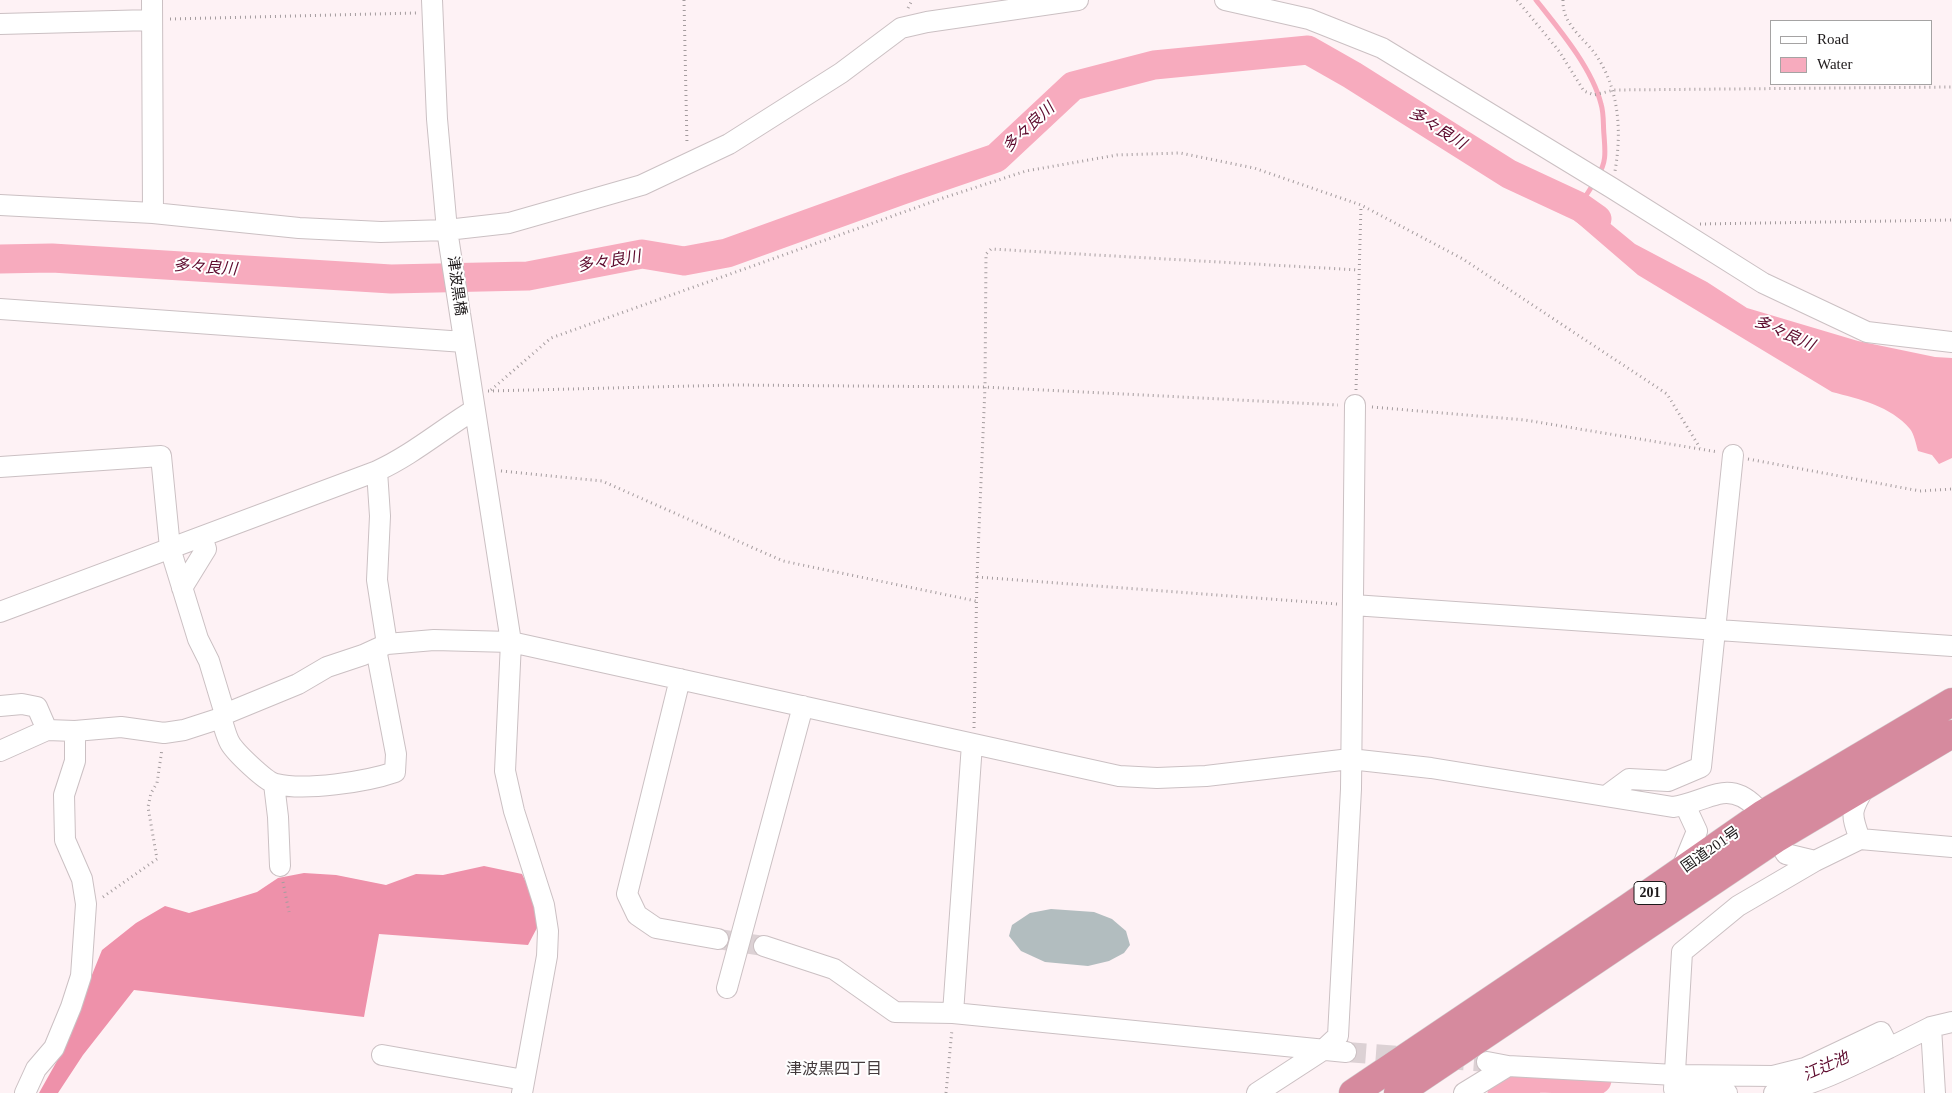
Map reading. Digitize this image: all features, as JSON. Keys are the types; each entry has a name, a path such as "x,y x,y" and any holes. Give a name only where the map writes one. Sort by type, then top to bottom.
{"highway":[{"name":"国道201号","path":"1353,1093 1763,814 1952,702"},
{"name":"国道201号","path":"1398,1093 1777,838 1869,781 1952,734"}],"street":[{"path":"0,206 153,214 299,228 380,232 448,234 509,223 642,185 737,139 841,73 901,28 927,22 1078,0"},
{"path":"1225,0 1309,19 1382,48 1684,232 1763,283 1867,332 1952,342"},
{"name":"津波黒橋","path":"432,6 437,120 448,234 464,338 479,398 484,470 511,642 505,771 514,811 544,905 548,932 547,956 523,1087"},
{"path":"0,24 152,10 153,214"},
{"path":"0,309 464,338"},
{"path":"0,612 403,460 479,398"},
{"path":"1258,1093 1323,1050 1338,1036 1351,789 1355,405"},
{"path":"0,467 161,456 170,548 198,639 209,661 230,742 237,752 274,784 305,786 375,779 395,772 396,754 381,646 376,567 380,516 377,471"},
{"path":"1606,796 1629,779 1668,781 1701,767 1733,456"},
{"path":"182,588 206,548 202,537"},
{"path":"1353,605 1952,646"},
{"path":"0,751 47,730 75,731 121,727 164,733 184,730 223,716 298,684 327,667 381,646 434,640 511,642 1120,776 1157,778 1206,776 1350,760 1431,768 1660,805 1685,805 1720,793 1732,794 1752,802 1763,814 1786,854 1815,861"},
{"path":"680,679 627,894 637,915 656,928 718,940"},
{"path":"0,706 22,704 37,707 47,730"},
{"path":"727,988 803,706"},
{"path":"25,1093 36,1069 54,1048 71,1007 80,976 86,904 82,879 65,840 64,795 75,761 75,731"},
{"path":"953,1013 972,744"},
{"path":"1860,839 1854,824 1853,807 1869,781"},
{"path":"274,784 278,817 280,866"},
{"path":"1680,872 1697,831 1685,805"},
{"path":"1727,1093 1674,1089 1682,952 1738,906 1815,861 1860,839 1952,847"},
{"path":"764,946 834,969 895,1012 953,1013 1346,1052"},
{"path":"1774,1093 1803,1087 1826,1086 1889,1048 1931,1027 1952,1022"},
{"path":"1931,1027 1935,1093"},
{"path":"1487,1062 1508,1066 1675,1075 1773,1076 1805,1068 1881,1032 1889,1048"},
{"path":"382,1055 523,1087"},
{"path":"1464,1093 1508,1066"}],"path":[{"path":"684,0 688,163"},
{"path":"1517,0 1559,51 1584,91 1594,95 1614,90 1952,87"},
{"path":"1563,0 1563,11 1575,31 1596,56 1614,90 1620,143 1612,188"},
{"path":"152,10 432,6"},
{"path":"479,398 551,338 943,198 1026,172 1118,155 1180,153 1254,168 1361,204 1463,259 1667,394 1700,449"},
{"path":"1355,405 1361,204"},
{"path":"1684,232 1703,222 1952,220"},
{"path":"972,744 985,387 986,254 991,249 1359,270"},
{"path":"479,398 734,386 985,387 1355,405 1525,420 1700,449 1920,492 1952,489"},
{"path":"484,470 602,481 783,561 976,601"},
{"path":"977,577 1353,605"},
{"path":"86,904 109,895 156,859 148,807 151,794 157,783 164,733"},
{"path":"280,866 289,912"},
{"path":"946,1093 953,1013"}],"shaded area":[{"path":"484,866 522,874 533,897 538,926 528,945 379,934 364,1017 134,990 83,1055 58,1093 39,1093 57,1061 102,950 136,923 165,906 189,913 257,892 278,878 304,873 336,875 386,885 416,874 443,875"}],"water":[{"path":"1568,189 1635,244 1707,282 1747,308 1858,341 1935,357 1952,358 1952,458 1939,464 1932,455 1918,451 1911,431 1894,414 1874,404 1832,392 1638,275 1559,207"}],"building":[{"path":"1051,909 1094,912 1112,919 1126,931 1130,945 1124,953 1109,961 1088,966 1045,962 1021,951 1009,936 1012,925 1030,913"}],"waterway":[{"path":"1536,0 1574,49 1597,90 1603,111 1605,151 1603,165 1598,175"},
{"name":"多々良川","path":"0,259 52,258 391,279 528,276 642,254 684,261 727,253 996,158 1073,86 1154,65 1308,50 1352,75 1509,174 1580,207 1597,219"},
{"path":"1580,205 1594,183"},
{"name":"江辻池","path":"1502,1093 1538,1078 1597,1080"}],"tunnel":[{"path":"718,939 764,946"},
{"path":"1346,1052 1413,1057"},
{"path":"1444,1059 1487,1062"}],"district":[{"name":"津波黒四丁目","path":"834,1070"}]}
